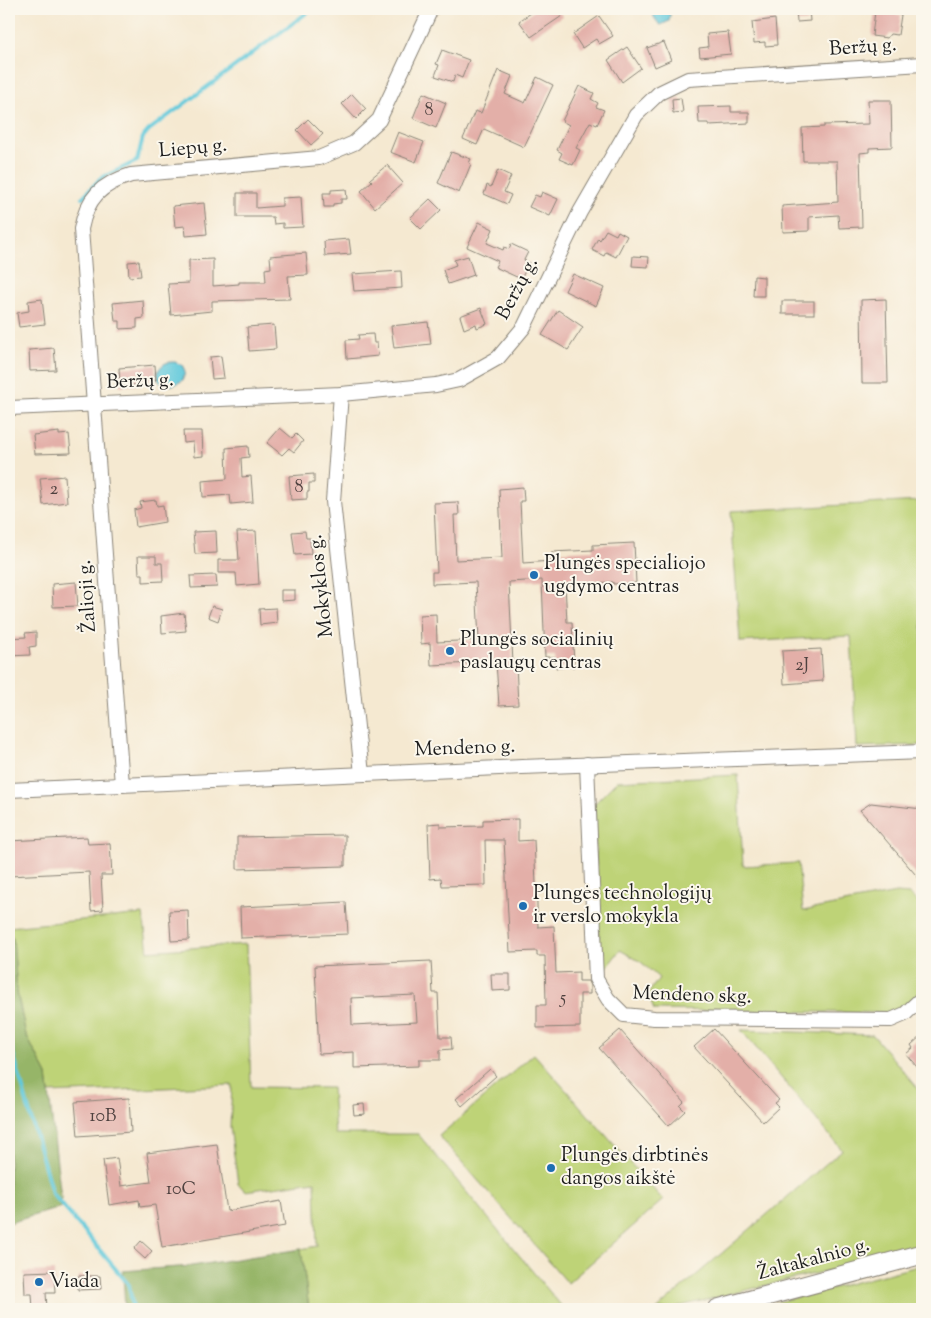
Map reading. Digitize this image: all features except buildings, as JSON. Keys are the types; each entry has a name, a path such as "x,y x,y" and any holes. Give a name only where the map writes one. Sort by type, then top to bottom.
{"main road":[{"name":"Žaltakalnio g.","path":"718,1309 922,1254"}],"street":[{"name":"Liepų g.","path":"94,404 81,229 89,203 100,189 114,180 131,175 319,158 354,143 379,120 431,9"},
{"name":"Beržų g.","path":"9,408 342,394 436,385 459,380 498,358 524,327 580,212 636,115 659,93 688,80 922,64"},
{"name":"Mokyklos g.","path":"342,394 333,501 362,774"},
{"name":"Žalioji g.","path":"94,404 122,785"},
{"name":"Mendeno g.","path":"9,790 587,764 922,752"},
{"name":"Mendeno skg.","path":"587,764 596,979 601,990 624,1015 654,1018 891,1020 905,1014 922,998"}],"green space":[{"path":"922,501 922,745 857,747 851,636 740,642 731,511"},
{"path":"738,775 743,866 798,863 803,911 896,893 909,894 922,906 922,990 897,1013 654,1010 648,994 659,978 641,962 620,950 604,971 600,967 594,804 617,781"},
{"path":"143,914 148,951 246,944 251,1087 332,1088 335,1134 418,1134 564,1309 309,1309 301,1249 317,1246 315,1181 245,1191 238,1183 230,1127 232,1085 49,1093 47,1075 26,1035 17,992 13,938 9,935 9,927"},
{"path":"9,935 13,938 17,992 26,1035 47,1075 62,1207 9,1223"},
{"path":"741,1030 873,1035 922,1093 922,1248 668,1309 657,1309 842,1150"},
{"name":"Plungės dirbtinės dangos aikštė","path":"534,1054 663,1200 568,1283 439,1136"},
{"path":"301,1249 309,1309 125,1309 123,1271 192,1266"},
{"path":"922,1265 922,1309 751,1309"}],"water":[{"path":"651,9 669,9 669,21 661,25 653,16"},
{"path":"175,362 182,365 185,371 183,380 168,386 163,384 158,377 159,369 166,363"}],"waterway":[{"path":"82,198 101,178 137,161 143,137 149,130 312,9"},
{"path":"9,1039 52,1193 129,1285 133,1309"}],"place":[{"name":"Plungės specialiojo ugdymo centras","path":"534,575"},
{"name":"Plungės socialinių paslaugų centras","path":"450,651"},
{"name":"Plungės technologijų ir verslo mokykla","path":"523,906"},
{"name":"Plungės dirbtinės dangos aikštė","path":"551,1168"},
{"name":"Viada","path":"39,1282"}]}
